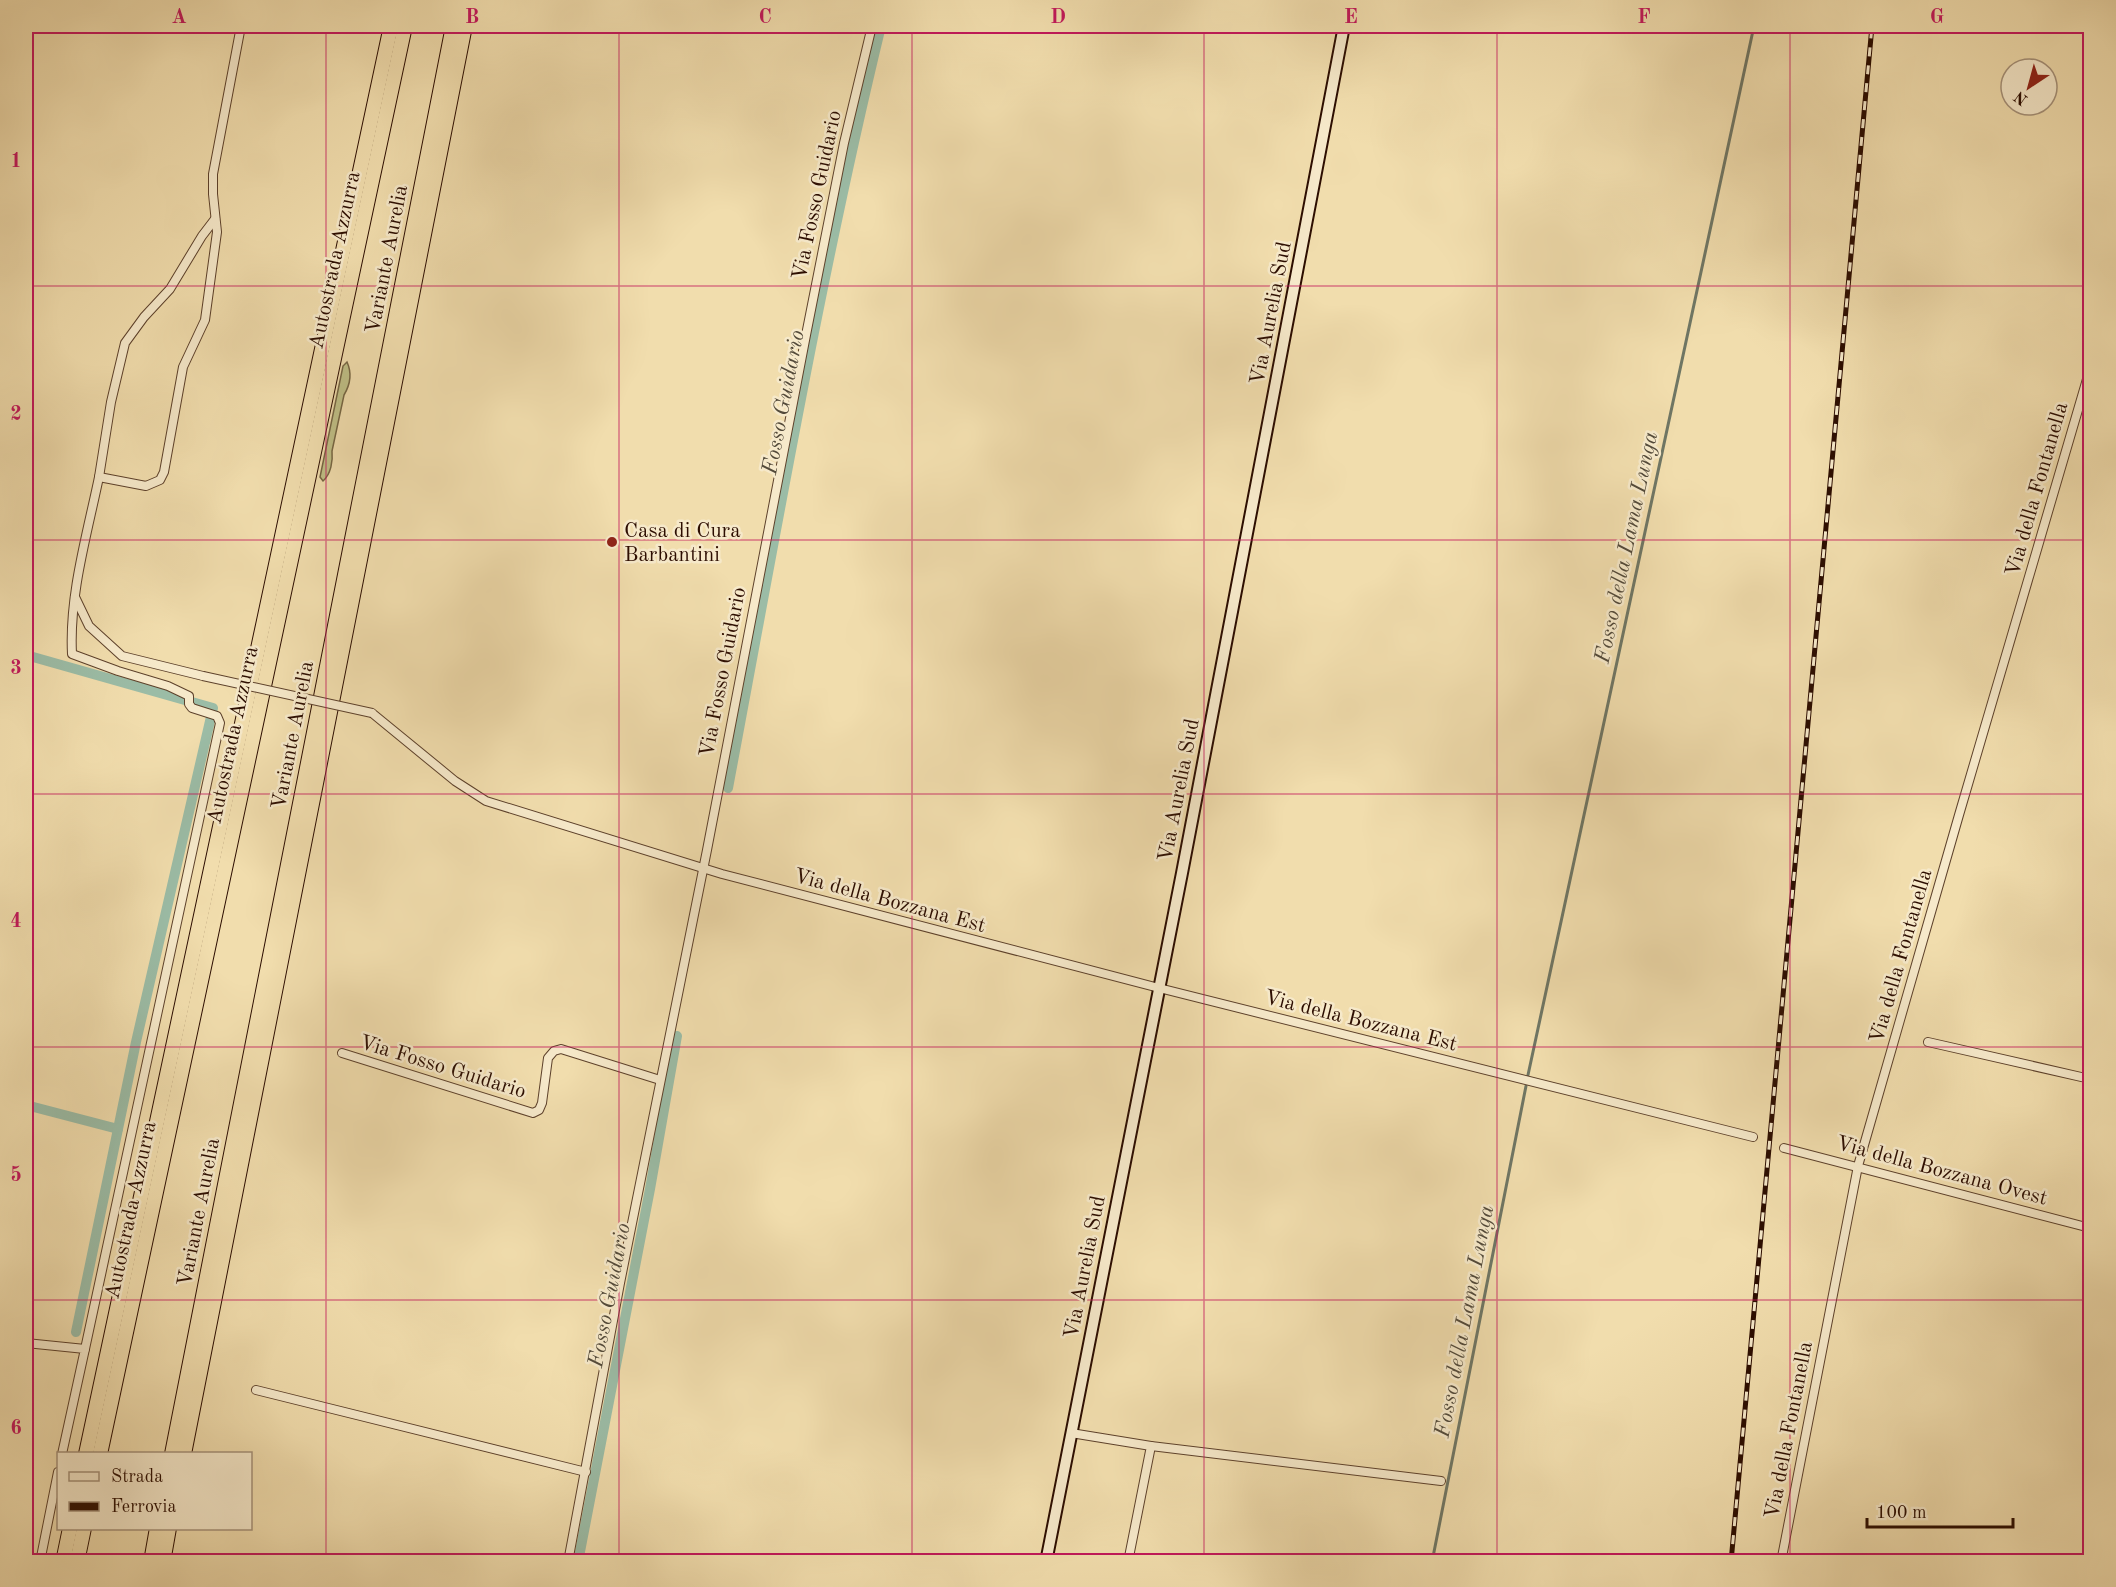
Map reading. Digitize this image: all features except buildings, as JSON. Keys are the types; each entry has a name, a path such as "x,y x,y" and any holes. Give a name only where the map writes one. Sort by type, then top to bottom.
{"highway":[{"name":"Autostrada Azzurra","path":"86,1452 391,26"},
{"name":"Autostrada Azzurra","path":"100,1452 405,26"},
{"name":"Variante Aurelia","path":"172,1452 453,26"},
{"name":"Variante Aurelia","path":"184,1452 465,26"},
{"path":"63,1562 70,1530"},
{"path":"77,1562 84,1530"},
{"path":"151,1562 157,1530"},
{"path":"163,1562 170,1530"}],"main road":[{"name":"Via Aurelia Sud","path":"1046,1562 1344,26"}],"street":[{"path":"99,477 146,486 155,484 164,472 183,367 205,320 217,232 213,174 241,26"},
{"name":"Via Fosso Guidario","path":"568,1562 831,211 872,26"},
{"path":"63,1452 220,723 217,716 192,708 189,700 168,686 72,654 71,627 111,402 125,343 144,317 170,289 215,219"},
{"name":"Via della Fontanella","path":"1781,1562 1858,1167 2091,369"},
{"name":"Via della Bozzana Est","path":"75,597 89,626 122,656 372,713 455,781 486,801 702,869 1159,988 1753,1137"},
{"path":"1928,1042 2091,1079"},
{"name":"Via Fosso Guidario","path":"342,1053 533,1113 539,1110 542,1103 548,1058 554,1051 561,1049 660,1080"},
{"name":"Via della Bozzana Ovest","path":"1784,1148 2091,1228"},
{"path":"26,1342 85,1349"},
{"path":"256,1390 586,1472"},
{"path":"1071,1433 1151,1446 1442,1481"},
{"path":"1128,1562 1151,1446"},
{"path":"40,1562 57,1477"}],"green space":[{"path":"347,362 349,383 344,395 332,451 331,467 323,481 320,477 343,366"}],"waterway":[{"name":"Fosso Guidario","path":"728,788 818,310 881,26"},
{"name":"Fosso della Lama Lunga","path":"1528,1075 1754,26"},
{"path":"26,655 213,708 136,1042 76,1332"},
{"name":"Fosso Guidario","path":"578,1562 677,1036"},
{"name":"Fosso della Lama Lunga","path":"1432,1562 1526,1086"},
{"path":"26,1105 118,1129"}],"railway":[{"path":"1731,1562 1872,26"}],"place":[{"name":"Casa di Cura Barbantini","path":"612,542"}]}
